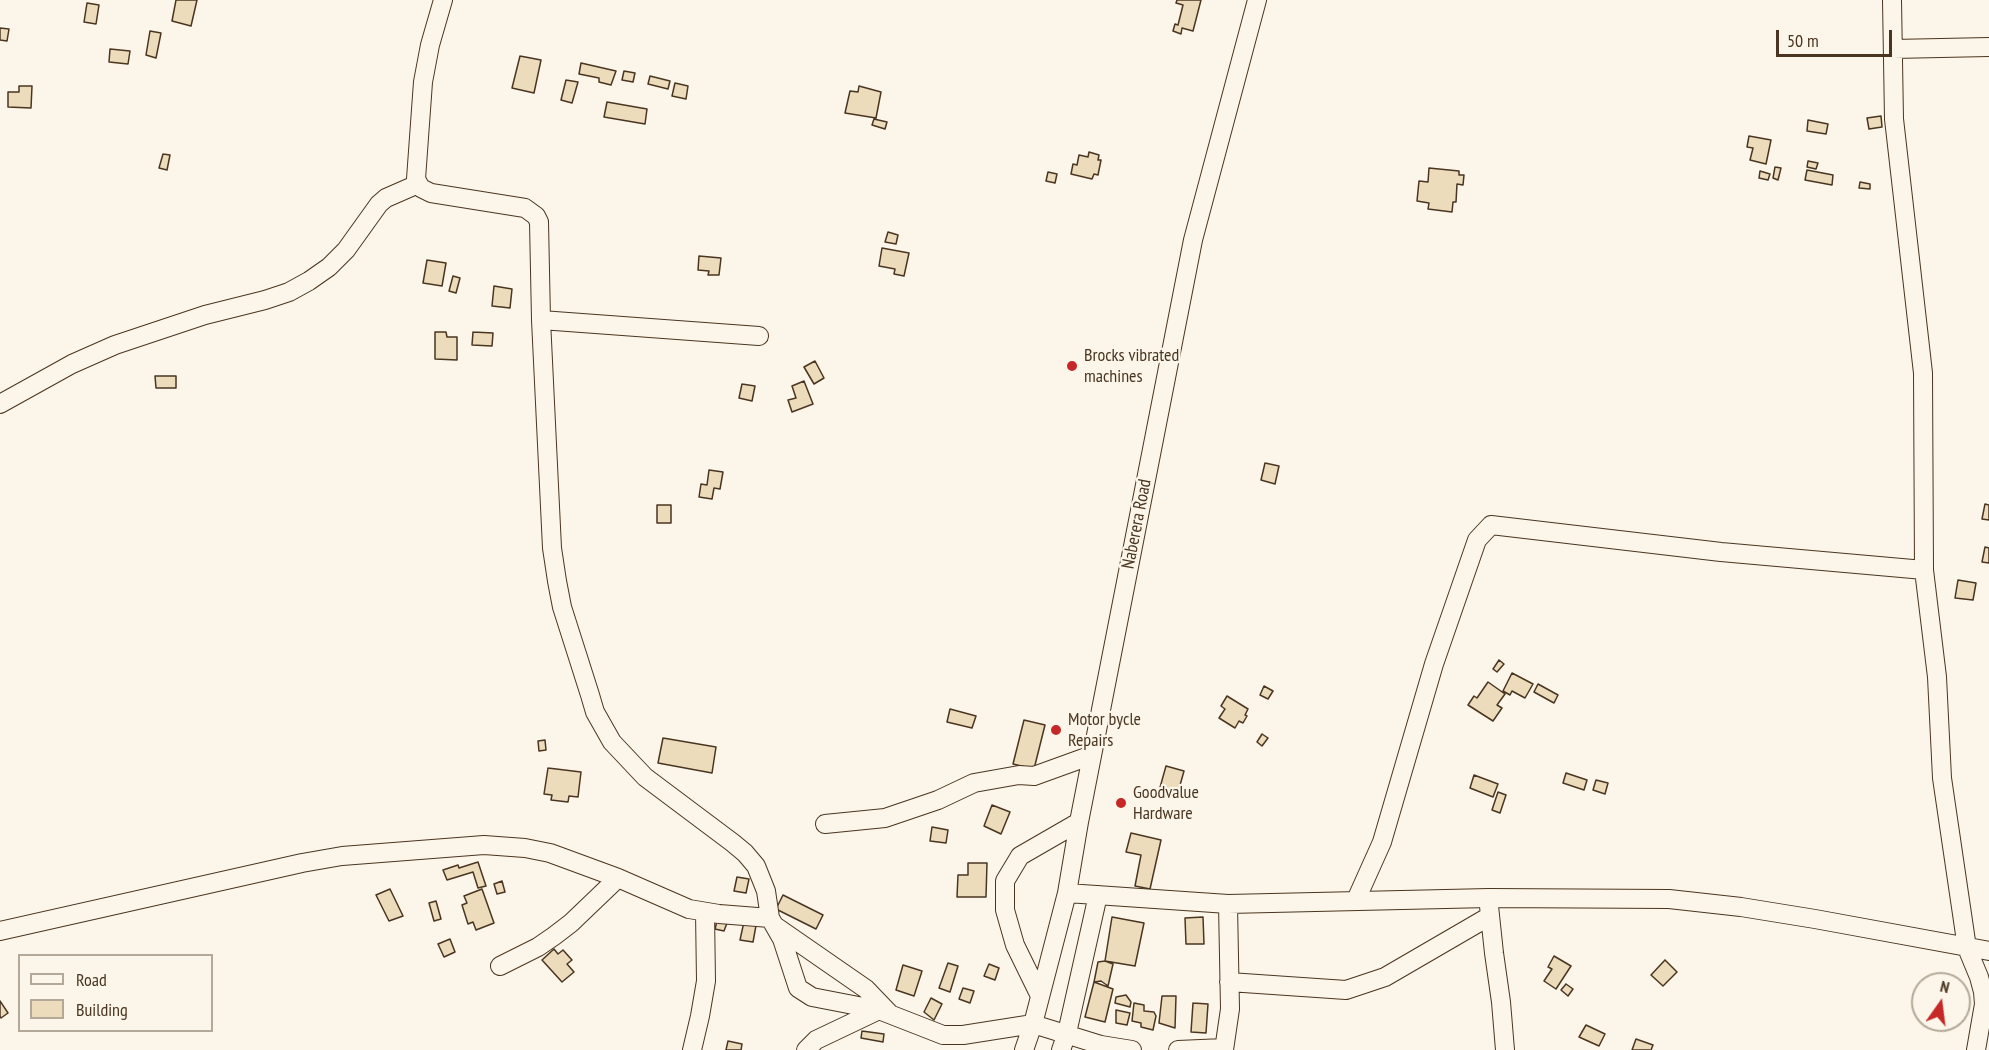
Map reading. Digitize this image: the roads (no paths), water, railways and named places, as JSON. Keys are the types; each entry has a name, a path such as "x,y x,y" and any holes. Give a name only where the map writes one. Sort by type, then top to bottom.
{"street":[{"path":"443,0 430,45 423,82 416,175 418,184 431,193 518,206 536,216 540,229 541,320 552,548 562,607 595,712 612,742 645,777 745,853 756,866 763,879 772,922 782,939 798,988 812,997 885,1012 958,1043 1033,1024 1064,1042 1132,1050"},
{"name":"Naberera Road","path":"1024,1050 1033,1024 1067,893 1193,240 1257,0"},
{"path":"1892,0 1894,119 1923,373 1924,570 1937,677 1942,778 1967,948 1983,992 1976,1050"},
{"path":"1893,49 1989,47"},
{"path":"0,405 72,364 116,345 205,315 289,292 329,267 346,250 379,204 396,192 418,184"},
{"path":"541,320 759,336"},
{"path":"1356,900 1382,842 1434,664 1477,540 1491,525 1721,552 1924,570"},
{"path":"825,824 885,818 938,800 974,783 1020,775 1034,776 1092,755"},
{"path":"1040,996 1015,945 1005,910 1005,881 1020,856 1079,822"},
{"path":"0,931 302,863 389,851 484,845 525,848 550,854 618,878 676,905 705,912 772,922 866,989 885,1012"},
{"path":"500,966 538,947 554,936 618,878"},
{"path":"1067,893 1228,903 1356,900 1490,907 1669,898 1805,917 1989,951"},
{"path":"1064,1042 1098,895"},
{"path":"1178,1050 1224,1049 1230,1009 1228,903"},
{"path":"1229,982 1346,990 1385,977 1490,907"},
{"path":"1490,907 1505,1050"},
{"path":"692,1050 706,981 705,912"},
{"path":"806,1050 816,1040 885,1012"}],"place":[{"name":"Brocks vibrated machines","path":"1072,366"},
{"name":"Motor bycle Repairs","path":"1056,730"},
{"name":"Goodvalue Hardware","path":"1121,803"}]}
